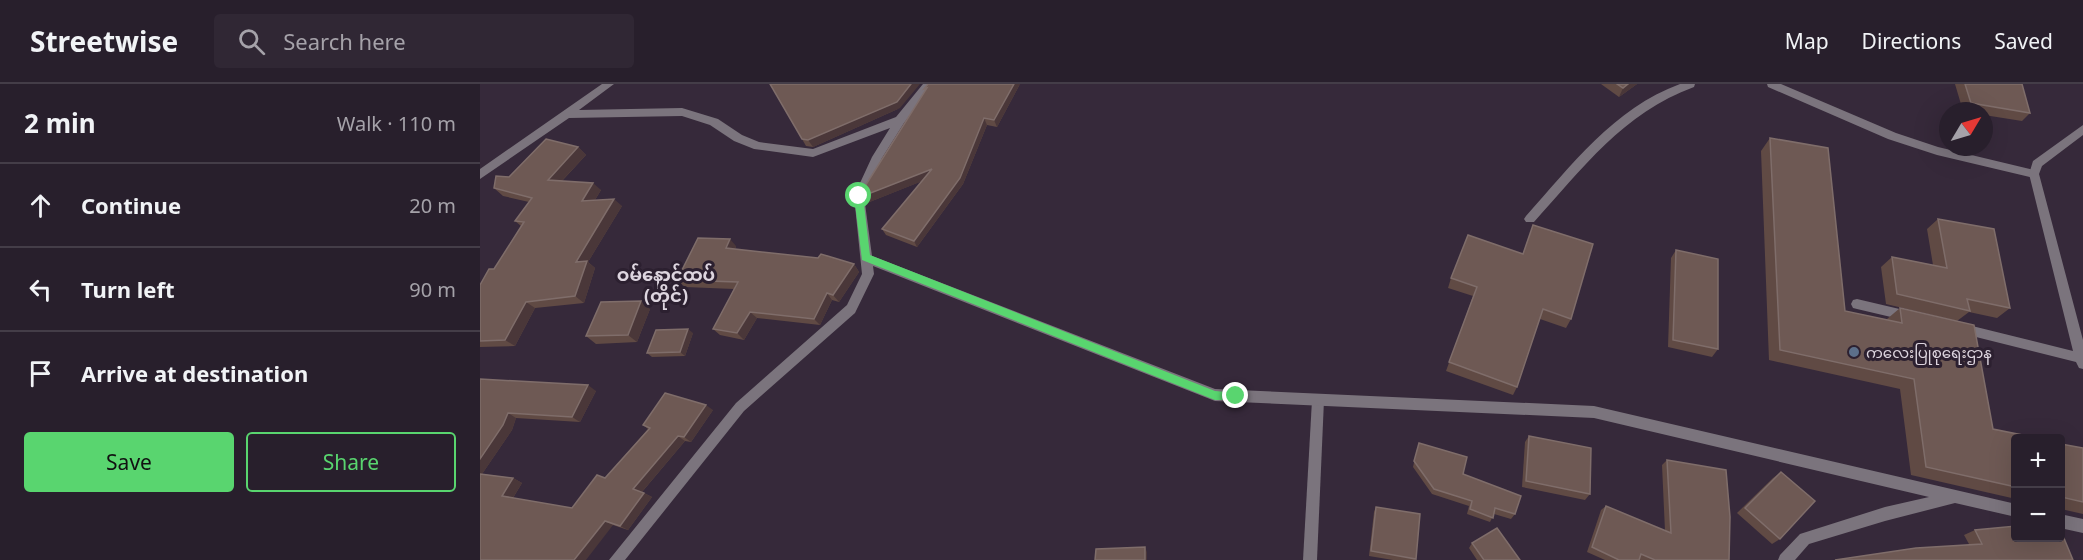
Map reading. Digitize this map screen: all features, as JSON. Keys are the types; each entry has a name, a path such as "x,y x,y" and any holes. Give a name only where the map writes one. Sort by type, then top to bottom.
{"street":[{"path":"480,175 609,84"},
{"path":"616,560 740,407 851,309 868,274 859,196 877,157 900,120 929,84"},
{"path":"1530,219 1621,122 1676,87 1690,84"},
{"path":"1772,84 1904,140 1937,151 2034,174"},
{"path":"567,114 682,112 714,122 738,138 758,146 813,153 900,120"},
{"path":"1947,325 2082,361 2034,174 2037,164 2083,129"},
{"path":"865,258 1215,395 1594,412 2011,510"},
{"path":"1857,304 1924,320"},
{"path":"1310,560 1318,400"},
{"path":"1785,560 1804,539 1885,514 1956,497"},
{"path":"2065,522 2083,526"}],"building":[{"path":"770,84 911,84 897,102 808,140 802,139"},
{"path":"928,84 1014,84 994,120 984,118 960,178 914,241 882,229 932,169 863,196 862,191"},
{"path":"1965,84 2022,84 2030,113 1993,107 1993,102 1971,102"},
{"path":"1770,138 1828,148 1845,311 1902,323 1900,308 1974,325 1993,429 2017,434 2011,434 2011,486 1926,467 1914,379 1780,350"},
{"path":"546,139 578,147 548,180 593,183 582,201 614,199 576,262 587,261 575,296 526,302 505,340 480,341 480,285 489,269 494,269 524,222 515,221 532,198 494,188 496,176 509,177"},
{"path":"1938,219 1994,229 2010,308 1967,299 1970,311 1897,294 1892,257 1947,268"},
{"path":"1533,225 1593,244 1571,319 1543,309 1517,387 1449,362 1477,287 1451,278 1468,235 1523,254"},
{"path":"698,238 730,239 726,248 818,258 821,254 854,264 833,295 827,293 814,319 750,312 737,333 713,329 738,282 677,280"},
{"path":"1676,250 1718,259 1718,349 1673,340"},
{"path":"641,301 628,335 586,336 601,302"},
{"path":"688,329 680,352 647,353 656,330"},
{"path":"480,379 588,385 572,417 508,413 503,425 480,459"},
{"path":"665,393 706,405 684,437 678,436 633,489 644,493 620,526 605,521 574,560 480,560 480,474 513,478 502,496 572,508 597,475 605,478 650,428 643,425"},
{"path":"1529,436 1591,448 1590,494 1526,481"},
{"path":"1419,443 1467,457 1463,474 1521,496 1515,514 1495,508 1493,518 1470,509 1472,501 1434,489 1414,461"},
{"path":"2065,445 2083,448 2083,502 2065,498"},
{"path":"1667,460 1726,470 1730,517 1729,560 1655,560 1641,554 1639,560 1619,560 1592,547 1606,506 1671,533"},
{"path":"1781,472 1815,501 1780,539 1745,508"},
{"path":"1376,507 1420,514 1416,559 1371,551"},
{"path":"2011,526 2011,542 2065,541 2073,560 1835,560 1916,548 1982,544 1975,530"},
{"path":"1497,528 1520,560 1484,560 1472,543"},
{"path":"1145,547 1145,560 1095,560 1096,549"}],"place":[{"name":"ကလေးပြုစုရေးဌာန","path":"1854,352"}],"district":[{"name":"ဝမ်နောင်ထပ် (တိုင်)","path":"666,284"}],"route":[{"path":"859,196 865,258 1215,395 1236,396"}]}
